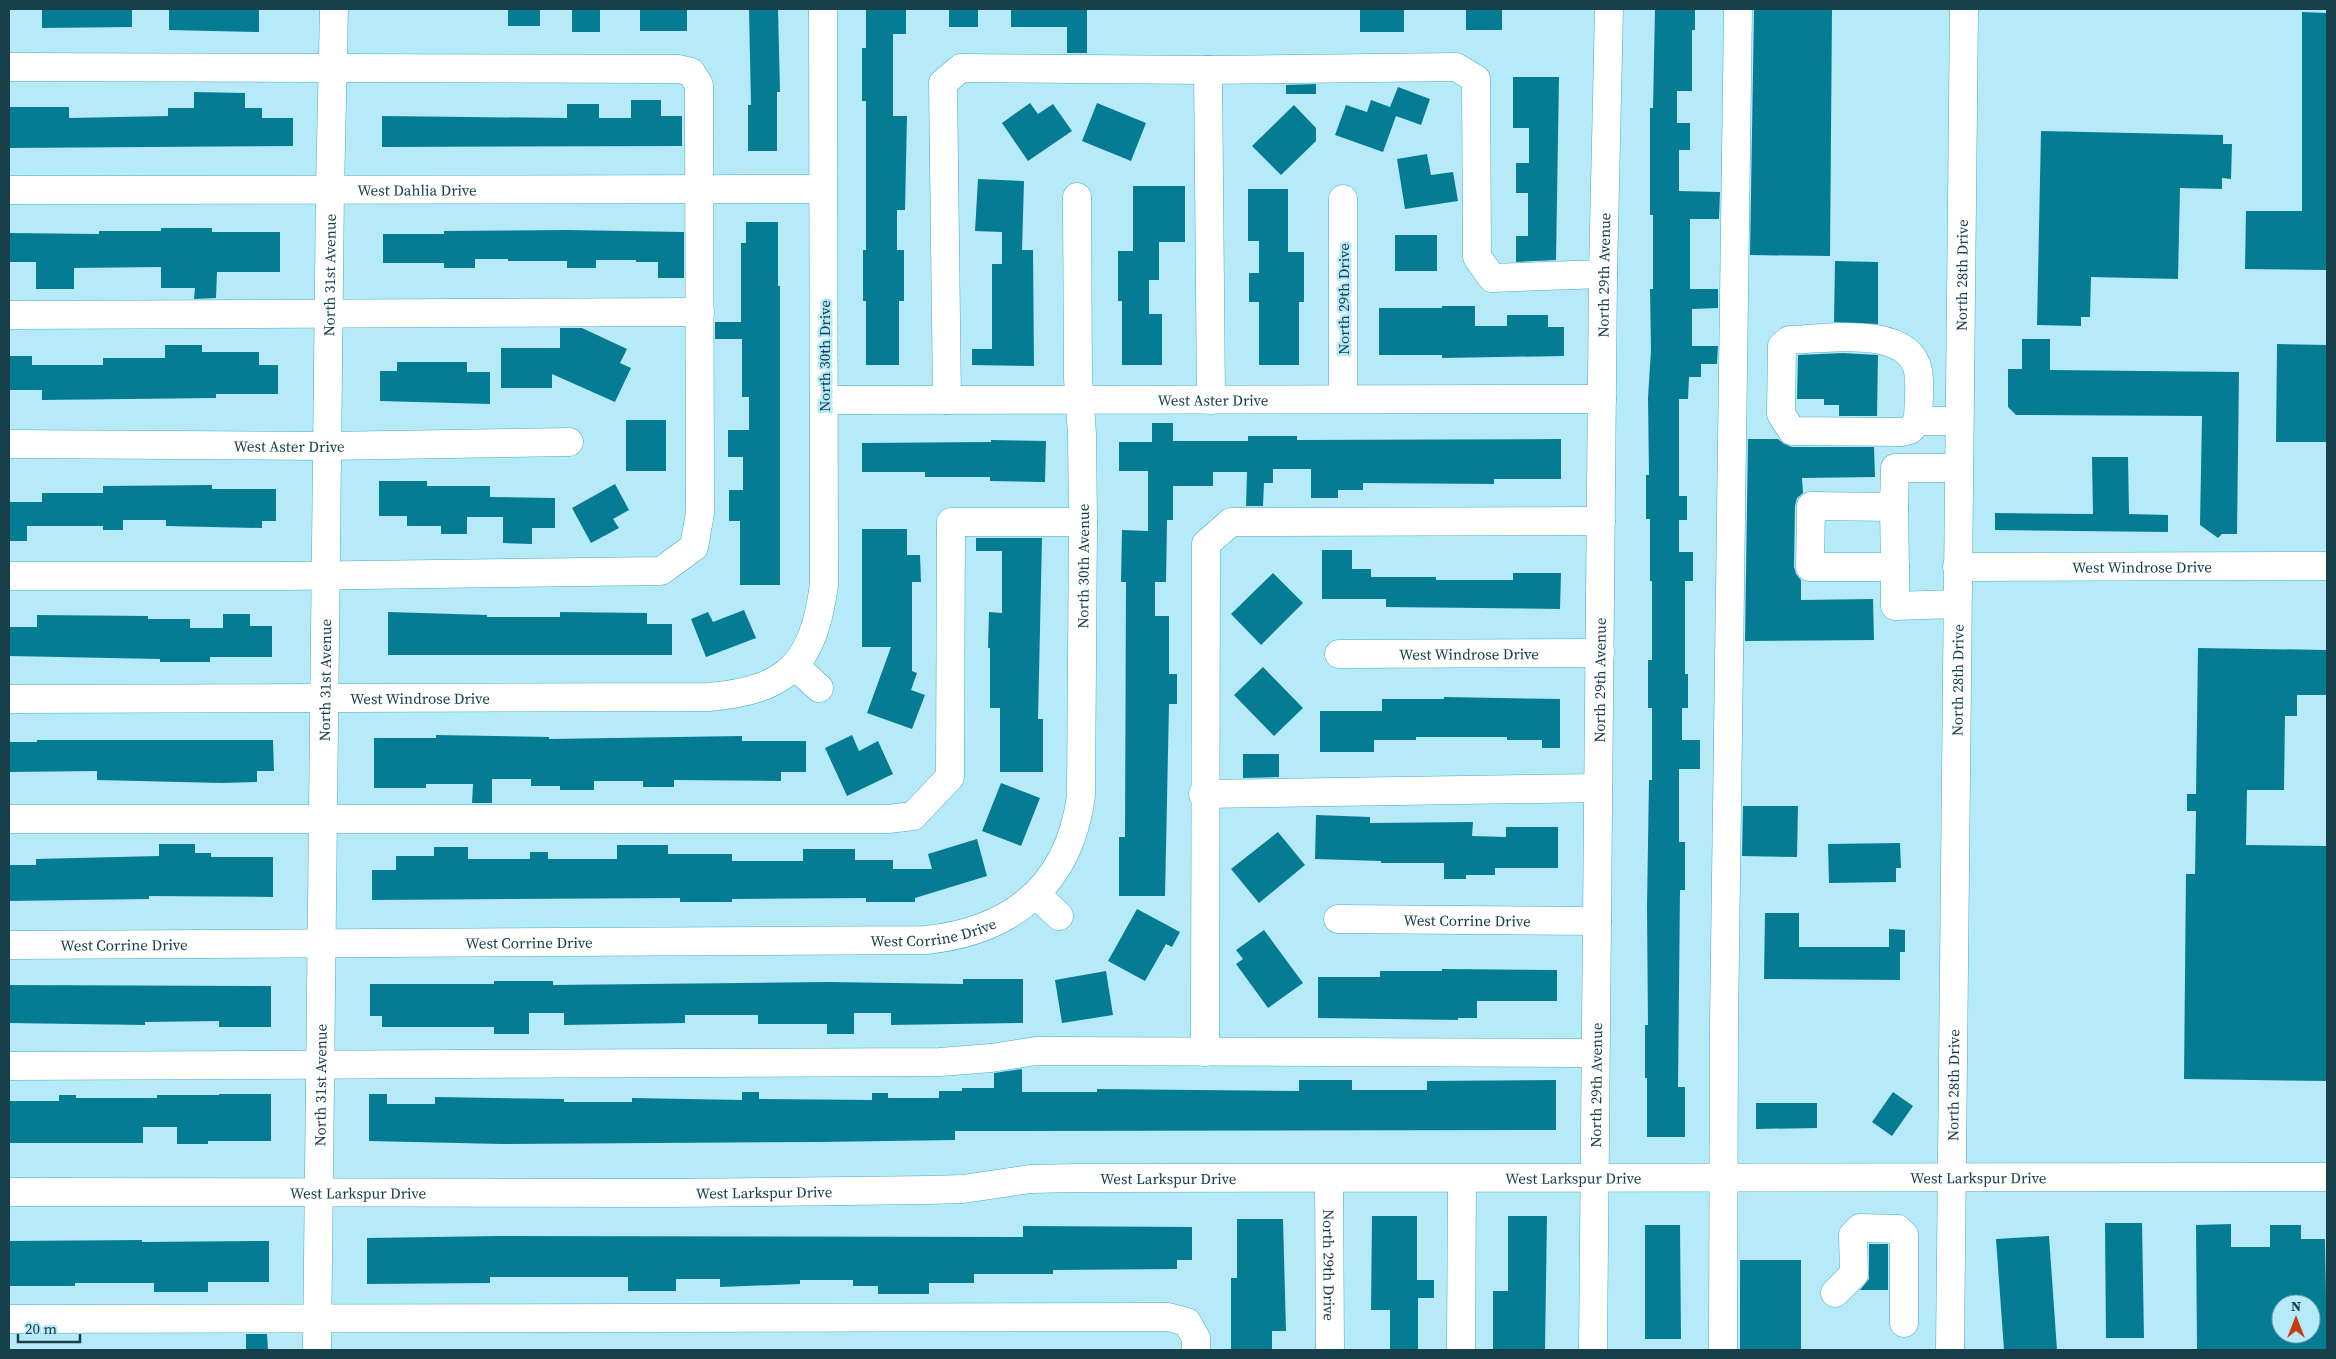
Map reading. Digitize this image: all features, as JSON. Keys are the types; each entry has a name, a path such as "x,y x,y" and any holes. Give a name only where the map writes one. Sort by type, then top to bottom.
{"street":[{"name":"North 31st Avenue","path":"318,1350 326,698 328,314 334,9"},
{"name":"North 30th Drive","path":"795,666 811,640 820,612 824,585 823,9"},
{"name":"North 29th Avenue","path":"1593,1350 1603,274 1610,9"},
{"path":"1723,1350 1724,1023 1738,9"},
{"name":"North 28th Drive","path":"1950,1350 1956,604 1964,9"},
{"path":"9,67 679,69 691,72 699,85 700,312 700,513 694,547 661,571 9,576"},
{"path":"947,400 943,84 961,68 1208,70 1456,67 1476,78 1477,257 1492,278 1603,274"},
{"path":"1208,70 1210,400"},
{"name":"West Dahlia Drive","path":"9,190 823,189"},
{"name":"North 30th Avenue","path":"1037,895 1062,860 1079,816 1081,796 1083,522 1077,198"},
{"name":"North 29th Drive","path":"1342,199 1343,399"},
{"path":"9,315 700,312"},
{"path":"1918,421 1918,370 1906,349 1891,342 1870,337 1789,340 1782,346 1781,414 1792,431 1902,432 1910,430 1918,421 1959,421"},
{"name":"West Aster Drive","path":"824,400 1602,399"},
{"name":"West Aster Drive","path":"9,444 327,446 569,442"},
{"path":"1956,604 1895,606 1894,507 1896,468 1958,468"},
{"path":"1894,507 1812,506 1810,567 1895,567"},
{"path":"1205,1052 1204,794 1206,544 1231,522 1601,521"},
{"path":"9,819 888,820 913,816 950,777 951,522 1083,522"},
{"name":"West Windrose Drive","path":"1957,567 2327,566"},
{"name":"West Windrose Drive","path":"1339,654 1600,653"},
{"path":"795,666 819,688"},
{"name":"West Windrose Drive","path":"9,699 709,697 736,695 757,689 776,680 795,666"},
{"path":"1204,794 1598,788"},
{"path":"1037,895 1059,916"},
{"name":"West Corrine Drive","path":"9,945 926,940 954,937 994,924 1037,895"},
{"name":"West Corrine Drive","path":"1338,919 1597,921"},
{"path":"9,1066 940,1062 991,1058 1036,1051 1595,1053"},
{"name":"West Larkspur Drive","path":"9,1192 680,1193 930,1190 964,1189 1030,1179 1058,1178 2327,1177"},
{"path":"1461,1350 1462,1178"},
{"name":"North 29th Drive","path":"1329,1179 1330,1350"},
{"path":"1836,1293 1854,1274 1853,1235 1860,1228 1898,1229 1904,1235 1904,1323"},
{"path":"9,1319 1168,1317 1187,1322 1196,1338 1196,1350"}],"building":[{"path":"42,9 132,9 132,27 42,28"},
{"path":"169,9 259,9 259,32 169,30"},
{"path":"508,9 540,9 540,26 508,26"},
{"path":"572,9 600,9 600,32 572,32"},
{"path":"640,9 687,9 687,31 640,31"},
{"path":"749,9 778,9 780,92 777,92 777,151 748,151 748,105 751,105"},
{"path":"866,9 906,9 906,34 893,34 893,116 907,116 905,210 897,210 897,250 904,250 904,301 899,301 899,365 866,365 866,301 863,301 863,250 866,250 866,101 862,101 862,48 866,48"},
{"path":"949,9 978,9 978,27 949,27"},
{"path":"1011,9 1087,9 1087,53 1067,53 1067,27 1011,27"},
{"path":"1360,9 1404,9 1404,32 1360,32"},
{"path":"1466,9 1502,9 1502,30 1466,30"},
{"path":"1655,9 1695,9 1695,30 1692,30 1692,91 1677,91 1677,123 1690,123 1690,150 1679,150 1679,191 1720,192 1719,219 1690,219 1690,289 1718,289 1718,308 1692,309 1692,346 1718,346 1717,364 1701,364 1701,377 1689,377 1688,399 1679,399 1679,496 1687,496 1687,520 1679,520 1679,552 1693,552 1693,581 1685,581 1685,674 1688,674 1688,708 1682,708 1682,740 1700,740 1700,769 1679,769 1679,842 1685,842 1685,890 1680,890 1678,1087 1685,1087 1685,1137 1647,1137 1647,1078 1645,1078 1645,1025 1648,1025 1649,780 1652,780 1652,708 1648,708 1648,660 1652,660 1652,581 1650,581 1650,519 1646,519 1646,475 1649,475 1650,289 1653,289 1653,215 1650,215 1650,108 1653,108"},
{"path":"1754,9 1832,9 1830,256 1750,255"},
{"path":"2302,12 2327,13 2327,270 2245,269 2246,211 2302,211"},
{"path":"1513,77 1559,77 1556,260 1516,262 1516,236 1528,236 1528,193 1516,193 1516,163 1529,163 1529,128 1513,128"},
{"path":"1316,84 1316,94 1286,94 1286,85"},
{"path":"1398,87 1430,99 1421,125 1396,116 1383,152 1335,135 1346,105 1367,112 1371,100 1390,107"},
{"path":"194,92 245,93 245,108 262,108 262,118 293,118 293,146 9,148 9,107 69,107 69,118 168,116 168,108 194,108"},
{"path":"631,100 661,100 661,116 682,116 682,146 382,147 382,116 567,118 567,104 599,104 599,118 631,118"},
{"path":"1030,103 1038,114 1053,104 1072,131 1028,161 1002,123"},
{"path":"1097,103 1146,123 1131,161 1082,141"},
{"path":"1294,105 1316,128 1316,141 1281,175 1252,146"},
{"path":"2041,131 2223,135 2223,144 2232,144 2231,179 2222,178 2222,189 2180,188 2178,279 2091,277 2090,317 2081,317 2081,326 2037,325"},
{"path":"1427,154 1431,175 1453,172 1458,201 1405,209 1397,159"},
{"path":"978,179 1024,181 1022,250 1033,250 1034,366 972,365 972,349 992,349 992,264 1002,264 1002,232 975,231"},
{"path":"1133,186 1185,186 1185,242 1159,242 1159,280 1149,280 1149,314 1162,314 1162,365 1122,365 1122,301 1118,301 1118,251 1133,251"},
{"path":"1248,189 1288,189 1288,252 1304,252 1304,302 1299,302 1299,365 1259,365 1259,302 1249,302 1249,273 1259,273 1259,241 1248,241"},
{"path":"746,222 778,222 778,286 780,286 780,585 740,585 740,521 729,521 729,490 743,490 743,457 728,457 728,430 749,430 749,397 742,397 742,339 715,339 715,322 741,322 741,243 746,243"},
{"path":"161,228 212,228 212,232 280,232 280,272 217,272 216,298 194,299 195,288 161,288 161,267 74,268 74,289 36,289 36,262 9,262 9,233 99,234 99,231 161,231"},
{"path":"567,230 684,232 684,278 658,278 658,262 636,262 636,260 596,260 596,268 567,268 567,261 508,261 508,259 475,259 475,268 444,268 444,263 383,263 383,234 444,234 444,231"},
{"path":"1395,235 1437,235 1437,271 1395,271"},
{"path":"1835,261 1878,262 1878,324 1834,322"},
{"path":"1442,306 1475,306 1475,326 1507,326 1507,315 1548,315 1548,327 1564,327 1564,356 1442,358 1442,355 1379,355 1379,308 1442,308"},
{"path":"560,328 582,328 627,349 620,363 631,368 615,402 552,374 552,388 501,388 501,348 560,348"},
{"path":"2022,339 2050,339 2050,370 2239,372 2237,534 2222,534 2218,538 2200,525 2202,416 2016,415 2008,407 2008,369 2022,369"},
{"path":"2277,344 2327,345 2327,442 2276,442"},
{"path":"165,345 202,345 202,352 259,352 259,365 278,365 278,394 216,394 216,398 42,400 42,390 9,390 9,356 32,356 32,365 103,365 103,358 165,358"},
{"path":"1843,353 1878,355 1877,416 1839,416 1839,405 1824,405 1824,399 1797,399 1798,355"},
{"path":"397,362 467,362 467,372 490,372 490,404 380,401 380,371 397,371"},
{"path":"626,420 666,420 666,471 626,471"},
{"path":"1152,423 1173,423 1173,441 1248,441 1248,436 1297,436 1297,440 1561,439 1561,479 1494,479 1494,484 1363,483 1363,490 1338,490 1338,498 1311,498 1311,469 1273,469 1273,483 1264,483 1263,506 1246,506 1247,472 1213,472 1213,486 1173,486 1173,520 1167,520 1166,582 1155,582 1155,616 1169,616 1169,674 1177,674 1177,704 1169,704 1165,896 1119,896 1119,837 1125,837 1126,582 1121,582 1122,530 1148,531 1148,471 1119,471 1119,442 1152,442"},
{"path":"1748,439 1778,439 1792,447 1874,447 1875,477 1802,478 1803,493 1797,498 1795,506 1794,567 1796,574 1801,580 1801,600 1873,599 1874,640 1745,641"},
{"path":"991,440 1046,441 1045,482 990,481 990,477 925,477 925,472 862,472 862,443 991,442"},
{"path":"2092,457 2128,457 2129,514 2168,515 2168,532 1995,530 1995,513 2093,514"},
{"path":"379,481 427,481 427,486 490,486 490,497 555,498 555,528 532,528 532,544 503,543 503,517 467,517 467,534 441,534 441,526 407,526 407,516 379,516"},
{"path":"615,484 629,510 613,519 619,528 591,543 572,508"},
{"path":"212,485 212,489 276,489 276,521 262,521 262,528 166,526 166,520 123,520 123,530 103,530 103,526 27,526 27,541 9,541 9,502 42,502 42,493 103,493 103,486"},
{"path":"862,529 907,529 907,555 920,555 921,582 912,582 912,671 917,673 911,690 925,695 912,729 867,713 891,647 862,647"},
{"path":"976,538 1042,538 1038,719 1043,719 1043,772 1000,772 1000,708 990,708 990,648 988,648 989,612 1002,613 1002,551 976,551"},
{"path":"1322,550 1352,550 1352,569 1371,569 1371,577 1436,577 1436,580 1513,580 1513,573 1561,573 1560,609 1386,607 1386,599 1322,599"},
{"path":"1273,573 1303,603 1261,645 1231,614"},
{"path":"744,610 756,638 706,657 691,619 708,612 713,622"},
{"path":"388,612 487,615 487,617 560,617 560,612 647,613 647,624 672,624 672,655 388,655"},
{"path":"223,614 250,614 250,626 272,626 272,657 210,657 210,662 160,662 160,659 9,656 9,627 37,627 37,615 148,616 148,619 190,619 190,628 223,628"},
{"path":"2198,648 2327,650 2327,695 2297,695 2297,716 2285,716 2284,790 2247,790 2246,845 2327,846 2327,1081 2184,1079 2186,874 2195,874 2196,811 2187,811 2187,794 2196,794"},
{"path":"1263,667 1303,708 1274,736 1234,695"},
{"path":"1444,697 1560,699 1560,748 1542,748 1542,740 1507,740 1507,737 1416,737 1416,740 1374,740 1374,752 1320,752 1320,711 1382,711 1382,699 1444,699"},
{"path":"436,735 549,737 549,739 742,736 742,741 806,741 806,772 781,772 781,781 674,780 674,787 643,787 643,781 594,781 594,790 560,790 560,786 531,786 531,779 492,779 492,803 472,803 473,784 426,784 426,788 374,788 374,738 436,738"},
{"path":"852,735 859,751 878,741 893,774 847,796 825,748"},
{"path":"37,740 273,740 274,771 257,771 257,782 222,783 97,780 97,771 9,772 9,742 37,742"},
{"path":"1243,754 1279,754 1279,777 1243,778"},
{"path":"1001,783 1040,798 1021,846 982,831"},
{"path":"1743,806 1798,806 1797,857 1742,856"},
{"path":"1316,815 1370,817 1370,823 1473,822 1472,836 1506,837 1506,827 1558,827 1558,868 1495,868 1495,875 1466,875 1466,879 1444,879 1444,863 1381,863 1381,861 1315,859"},
{"path":"1278,832 1305,865 1259,903 1231,869"},
{"path":"977,839 987,876 915,898 915,902 866,902 866,898 732,899 732,902 680,902 680,898 372,900 372,870 396,870 396,856 434,856 434,847 468,847 468,859 530,859 530,852 548,852 548,859 617,859 617,845 668,845 668,854 732,854 732,861 803,861 803,849 855,849 855,860 893,860 893,869 932,869 928,854"},
{"path":"1900,843 1901,868 1896,868 1896,882 1829,883 1828,844"},
{"path":"159,844 195,844 195,853 211,853 211,857 273,857 273,897 149,896 149,899 9,901 9,865 36,865 36,859 159,856"},
{"path":"1137,909 1180,932 1172,947 1166,944 1145,981 1108,961"},
{"path":"1765,913 1799,913 1799,947 1889,947 1889,929 1905,930 1905,952 1900,952 1900,980 1764,979"},
{"path":"1264,930 1303,983 1268,1008 1236,964 1243,959 1236,950"},
{"path":"1442,969 1557,970 1557,1001 1477,1001 1477,1018 1458,1018 1458,1020 1318,1018 1318,977 1380,977 1380,971 1442,971"},
{"path":"1106,971 1113,1015 1062,1023 1055,980"},
{"path":"963,979 1023,979 1023,1023 891,1025 891,1013 854,1013 854,1034 827,1034 827,1024 758,1024 758,1015 685,1015 685,1023 564,1025 564,1013 529,1013 529,1034 494,1034 494,1027 382,1027 382,1016 370,1016 370,984 494,984 494,981 553,981 553,985 827,982 963,984"},
{"path":"9,985 271,986 271,1027 219,1027 219,1021 145,1022 145,1025 9,1023"},
{"path":"1022,1069 1022,1092 1097,1092 1097,1089 1299,1091 1299,1080 1352,1080 1352,1090 1427,1090 1427,1081 1556,1080 1556,1130 955,1131 955,1140 819,1142 502,1144 369,1141 369,1094 387,1094 387,1104 435,1104 435,1097 564,1099 564,1102 632,1102 632,1098 742,1100 742,1092 759,1092 759,1099 872,1100 872,1093 888,1093 888,1098 939,1098 939,1091 962,1091 962,1088 994,1088 994,1073"},
{"path":"1893,1092 1913,1106 1892,1136 1872,1122"},
{"path":"271,1094 271,1141 208,1141 208,1144 177,1144 177,1127 143,1127 143,1143 9,1143 9,1101 59,1101 59,1095 76,1095 76,1098 157,1098 157,1095"},
{"path":"1756,1103 1817,1103 1817,1128 1756,1129"},
{"path":"1372,1216 1417,1216 1417,1280 1434,1280 1434,1298 1418,1298 1418,1350 1390,1350 1390,1310 1371,1310"},
{"path":"1508,1216 1547,1216 1545,1350 1493,1350 1493,1291 1508,1291"},
{"path":"1237,1219 1283,1219 1286,1331 1272,1331 1272,1350 1231,1350 1231,1278 1237,1278"},
{"path":"2105,1223 2142,1223 2144,1338 2106,1338"},
{"path":"2231,1224 2231,1247 2270,1247 2270,1225 2301,1225 2301,1239 2325,1239 2327,1350 2197,1350 2196,1225"},
{"path":"1645,1225 1680,1225 1681,1339 1645,1339"},
{"path":"1023,1226 1192,1227 1192,1260 1177,1260 1177,1269 1053,1270 1053,1274 974,1274 974,1283 929,1283 929,1294 878,1294 878,1286 853,1286 853,1280 800,1280 800,1284 720,1287 720,1279 676,1279 676,1291 628,1291 628,1277 490,1277 490,1283 367,1284 367,1238 498,1236 1023,1237"},
{"path":"2049,1236 2057,1350 2004,1350 1996,1239"},
{"path":"142,1240 142,1242 269,1241 269,1282 208,1282 208,1292 154,1292 154,1283 75,1283 75,1286 9,1286 9,1241"},
{"path":"1869,1244 1888,1244 1888,1290 1860,1290 1869,1279"},
{"path":"1740,1260 1801,1260 1801,1350 1740,1350"},
{"path":"246,1334 267,1334 268,1350 246,1350"}]}
